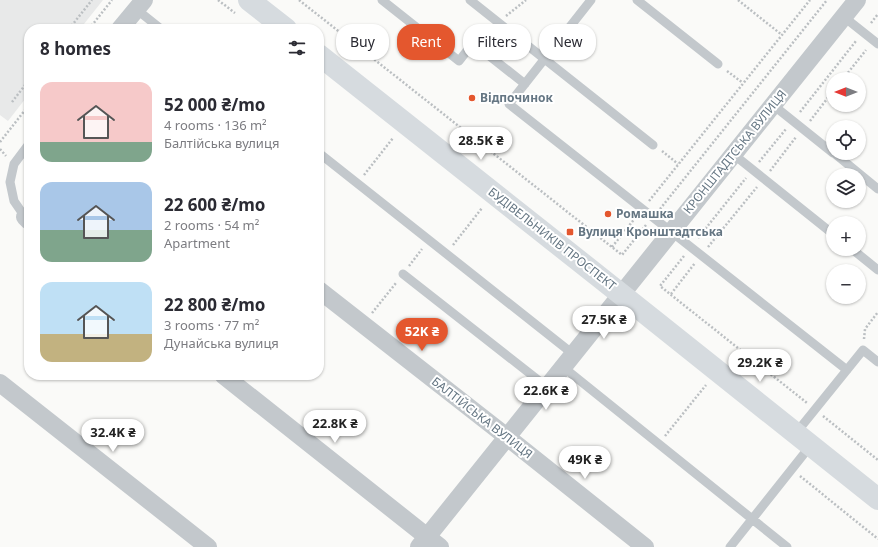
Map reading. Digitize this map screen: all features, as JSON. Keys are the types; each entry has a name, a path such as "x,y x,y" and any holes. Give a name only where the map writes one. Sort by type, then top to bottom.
{"main road":[{"path":"260,6 280,24"},
{"name":"БУДІВЕЛЬНИКІВ ПРОСПЕКТ","path":"324,59 622,294 878,499"}],"street":[{"name":"КРОНШТАДТСЬКА ВУЛИЦЯ","path":"429,544 507,437 857,0"},
{"path":"124,24 140,5"},
{"name":"БАЛТІЙСЬКА ВУЛИЦЯ","path":"324,294 645,547"},
{"path":"230,380 429,544"},
{"path":"0,383 208,547"}],"lane":[{"path":"382,0 459,61 473,43 525,84"},
{"path":"470,0 539,55"},
{"path":"572,24 591,0"},
{"path":"637,0 718,64"},
{"path":"140,5 157,24"},
{"path":"844,17 876,43"},
{"path":"543,60 509,104 847,370"},
{"path":"545,60 653,145"},
{"path":"773,104 826,147"},
{"path":"24,151 14,164 10,182 14,201 24,215"},
{"path":"734,154 826,228"},
{"path":"324,157 446,254 568,361 658,444 787,547"},
{"path":"842,160 878,189"},
{"path":"861,256 878,270"},
{"path":"403,274 547,387"},
{"path":"730,547 792,470 815,409 863,350 878,362"}],"path":[{"path":"73,24 92,0"},
{"path":"93,24 112,0"},
{"path":"299,0 622,255 827,0"},
{"path":"738,0 782,35"},
{"path":"612,247 810,0"},
{"path":"878,14 660,286 878,460"},
{"path":"849,72 876,43"},
{"path":"718,64 743,83"},
{"path":"12,102 24,86"},
{"path":"671,294 826,100"},
{"path":"0,142 24,111"},
{"path":"357,184 393,138"},
{"path":"653,145 678,164"},
{"path":"446,254 482,208"},
{"path":"863,350 865,329 878,312"},
{"path":"658,444 706,385"},
{"path":"792,470 878,539"}],"shaded area":[{"path":"0,0 103,0 84,24 24,24 24,100 8,121 0,115"}],"place":[{"name":"Відпочинок","path":"472,98"},
{"name":"Ромашка","path":"608,214"},
{"name":"Вулиця Кронштадтська","path":"570,232"}]}
